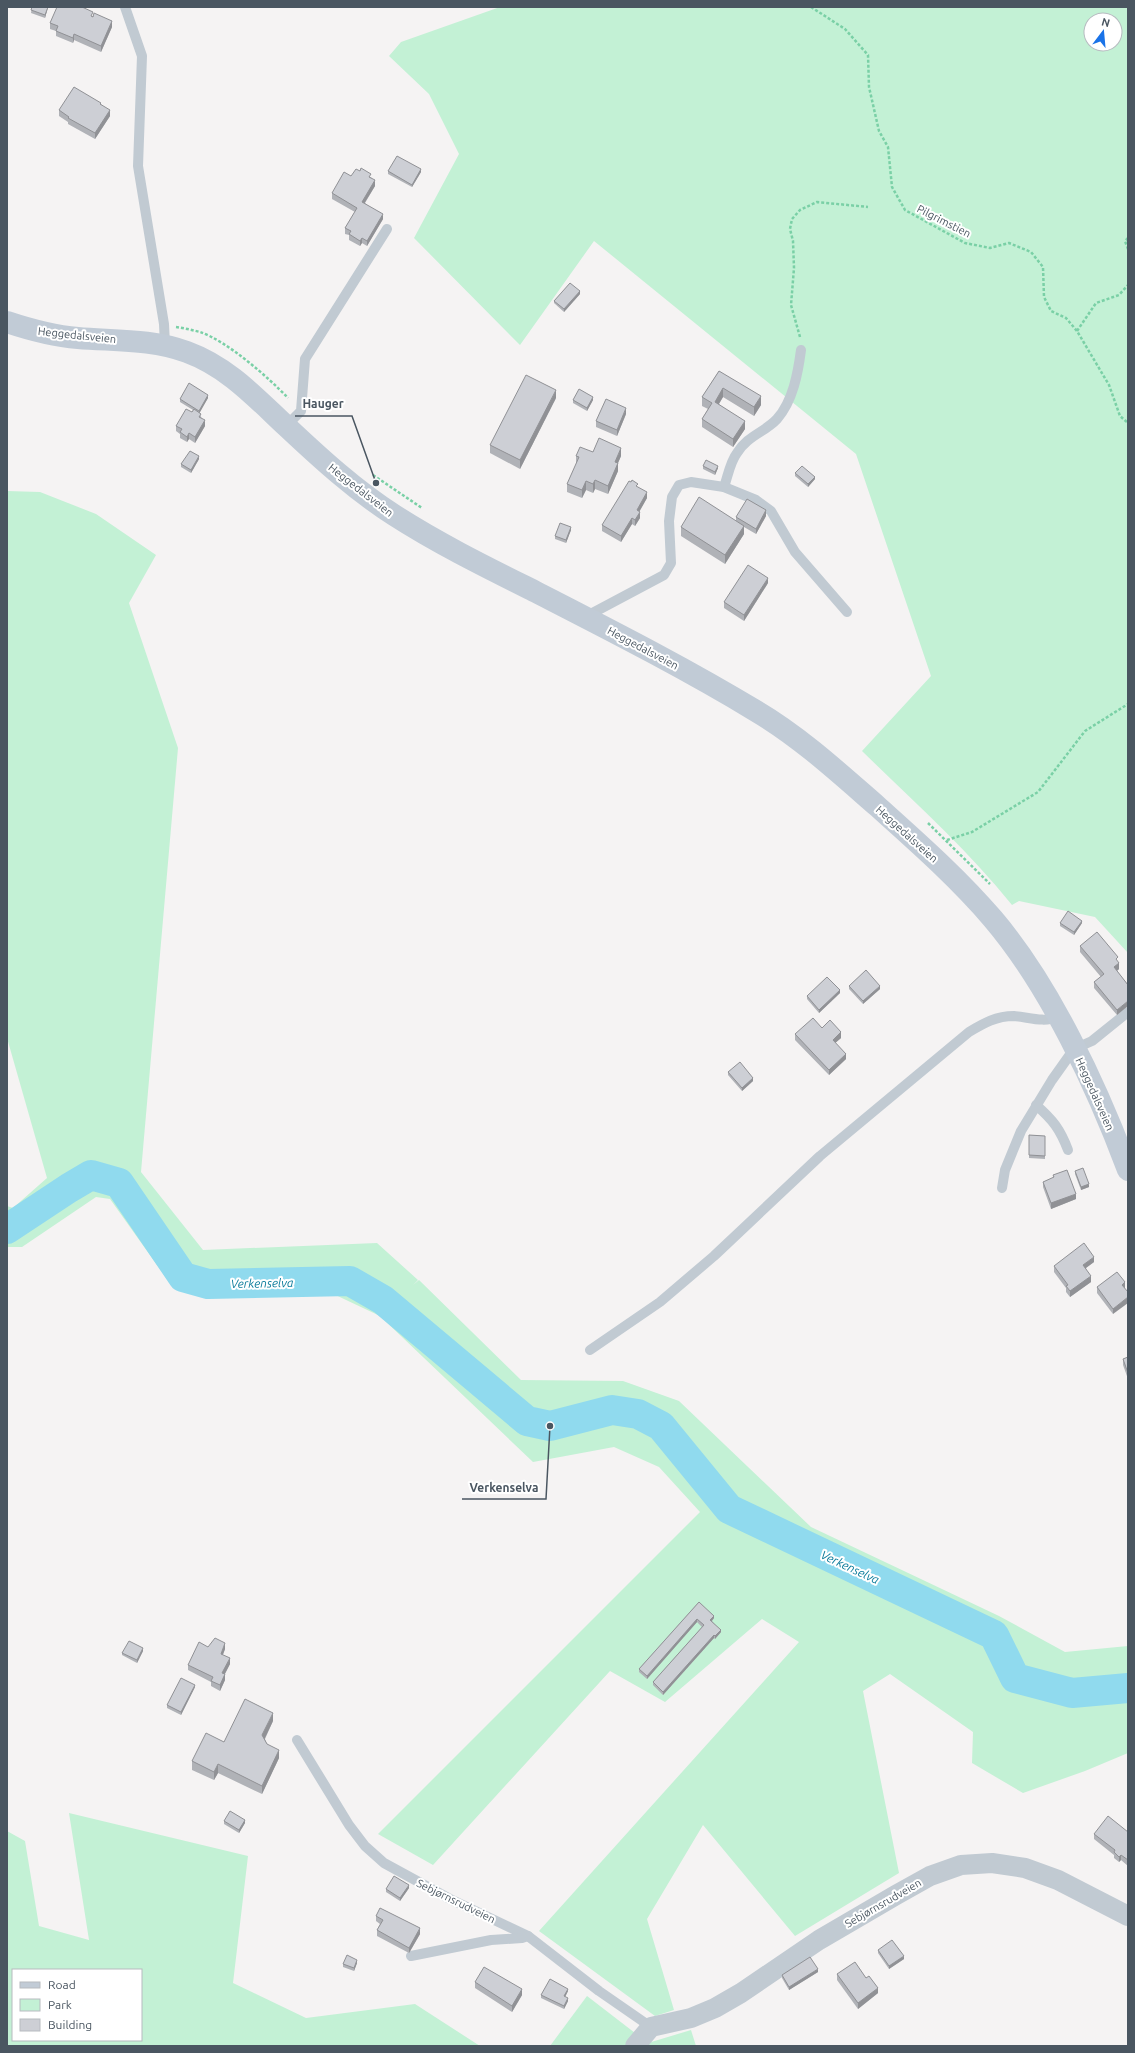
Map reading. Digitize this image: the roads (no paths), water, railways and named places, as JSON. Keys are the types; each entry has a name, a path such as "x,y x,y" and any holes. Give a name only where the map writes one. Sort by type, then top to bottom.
{"main road":[{"name":"Heggedalsveien","path":"7,322 38,332 76,338 134,341 165,345 206,360 228,372 254,394 286,426 360,492 394,516 459,553 585,617 727,694 796,737 881,810 968,891 994,920 1022,957 1057,1017 1074,1049 1128,1170"}],"street":[{"name":"Sebjørnsrudveien","path":"651,2027 691,2018 714,2008 740,1993 819,1940 896,1895 930,1876 961,1866 992,1863 1025,1868 1058,1880 1128,1916"},
{"path":"635,2046 651,2027"}],"lane":[{"path":"125,7 142,56 138,166 164,324 165,345"},
{"path":"286,426 301,411 304,359 387,229"},
{"path":"724,487 736,453 747,440 776,419 790,397 798,369 801,350"},
{"path":"585,617 664,575 671,563 669,521 672,497 679,485 691,482 724,487 756,500 771,511 795,552 847,612"},
{"path":"1002,1188 1011,1152 1021,1131 1036,1105 1074,1049 1092,1041 1128,1012"},
{"path":"590,1350 660,1302 714,1256 820,1156 970,1032 990,1020 1001,1018 1013,1016 1050,1020 1057,1017"},
{"path":"1036,1105 1053,1121 1062,1133 1068,1150"},
{"name":"Sebjørnsrudveien","path":"297,1740 349,1825 365,1846 384,1863 450,1900 528,1936 599,1991 651,2027"},
{"path":"411,1956 491,1940 522,1938 528,1936"}],"waterway":[{"name":"Verkenselva","path":"7,1229 91,1175 119,1183 183,1277 208,1284 350,1281 383,1300 527,1421 550,1426 612,1410 638,1414 661,1426 729,1509 994,1635 1015,1678 1072,1693 1128,1688"}],"place":[{"name":"Hauger","path":"376,483"},
{"name":"Verkenselva","path":"550,1426"}]}
